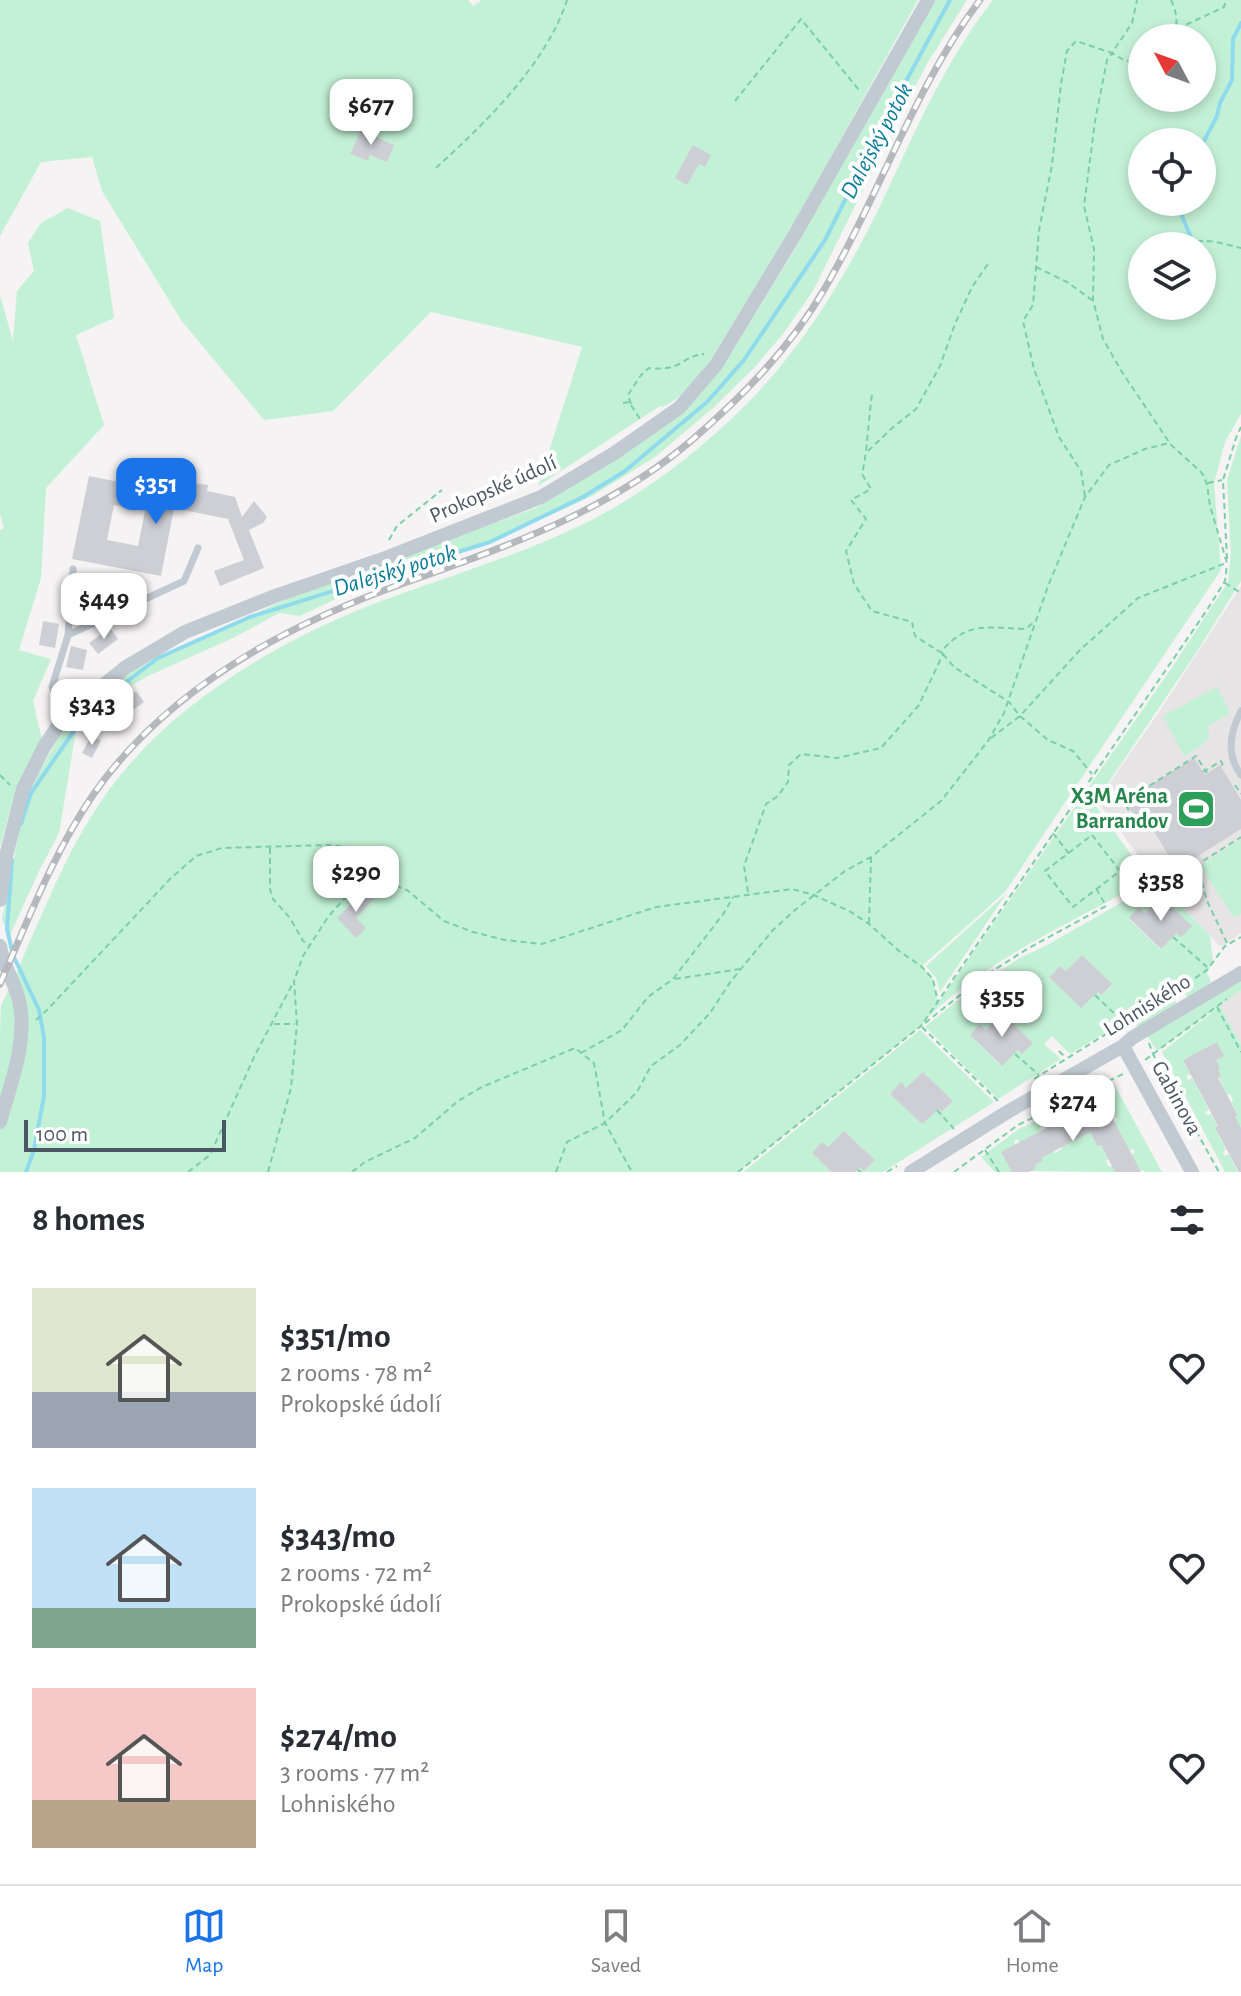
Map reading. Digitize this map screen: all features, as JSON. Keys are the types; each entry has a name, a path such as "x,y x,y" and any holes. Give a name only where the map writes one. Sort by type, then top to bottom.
{"street":[{"name":"Prokopské údolí","path":"0,900 6,856 23,789 44,747 64,717 126,667 185,632 541,497 613,454 679,408 723,354 928,0"},
{"path":"0,946 1,956 20,1002 23,1028 0,1122"},
{"name":"Lohniského","path":"906,1168 1123,1046 1241,973"},
{"name":"Gabinova","path":"1123,1046 1192,1172"}],"lane":[{"path":"68,635 184,581 198,548"},
{"path":"64,717 52,687 68,635 73,569"},
{"path":"1241,711 1233,725 1231,739 1232,756 1241,775"}],"path":[{"path":"436,168 486,122 538,58 567,0"},
{"path":"1137,0 1132,23 1107,60 1095,121 1084,206 1094,249 1093,300 1103,339 1122,372 1169,443 1202,473 1227,563"},
{"path":"1171,0 1176,24"},
{"path":"1188,24 1224,7 1226,0"},
{"path":"735,101 801,19 869,104"},
{"path":"1085,497 1081,471 1059,437 1034,369 1023,321 1033,305 1039,230 1052,165 1067,51 1076,41 1128,61"},
{"path":"1216,243 1241,248"},
{"path":"867,452 916,409 940,366 972,287 990,261"},
{"path":"1036,267 1093,300"},
{"path":"648,430 628,395 641,375 649,368 674,367 694,355 723,354"},
{"path":"872,395 862,474 871,489 851,500 866,519 846,551 854,584 872,611 912,622 915,636 942,653 954,667 1009,702 1048,740 1073,751 1093,775"},
{"path":"623,403 631,404"},
{"path":"921,1026 1224,582 1227,533 1223,480 1241,427"},
{"path":"556,1172 567,1142 605,1123 637,1092 651,1066 680,1045 710,1013 773,930 845,871 871,857 941,801 988,741 1009,702 1036,620 1085,497 1109,465 1145,449 1169,443"},
{"path":"1207,484 1223,480"},
{"path":"388,557 387,544 397,526 442,490"},
{"path":"988,741 1020,716 1079,651 1138,598 1227,563"},
{"path":"1224,582 1241,593"},
{"path":"748,893 744,866 766,804 778,796 788,782 789,765 801,754 837,758 881,748 919,705 942,653 952,639 982,627 1027,628 1036,620"},
{"path":"1134,819 1124,802 1196,756 1205,772 1221,760 1227,772"},
{"path":"1234,783 1241,794"},
{"path":"1053,833 1069,853"},
{"path":"1092,835 1120,871 1073,907 1045,871 1069,853 1092,835"},
{"path":"1227,945 1207,901 1198,868 1200,863 1241,837"},
{"path":"35,1021 170,879 196,856 222,848 327,845 370,849 391,866 391,884"},
{"path":"270,847 270,889 273,899 296,926 303,941 310,945"},
{"path":"869,924 871,857"},
{"path":"188,1172 210,1155 255,1055 294,981 303,956 328,917 349,893 367,881 407,890 444,921 473,932 542,944 656,907 792,889 814,895 869,924 933,979 938,1003"},
{"path":"738,1172 983,977 1106,906 1096,888"},
{"path":"581,1053 622,1030 648,997 673,979 724,913 733,896"},
{"path":"1173,937 1208,968"},
{"path":"1027,1084 1194,979 1227,945 1241,937"},
{"path":"673,979 741,969"},
{"path":"268,1172 291,1088 297,1024 294,981"},
{"path":"1095,995 1123,1023"},
{"path":"954,1172 1018,1125 1135,1067 1229,998"},
{"path":"1217,1006 1241,1052"},
{"path":"272,1023 297,1024"},
{"path":"921,1026 1000,1101 993,1105"},
{"path":"352,1172 365,1162 415,1138 458,1101 482,1087 575,1048 594,1063 605,1123 632,1172"},
{"path":"1059,1051 1066,1059"},
{"path":"1015,1054 1039,1076"},
{"path":"1153,1054 1219,1172"},
{"path":"937,1110 955,1130"},
{"path":"985,1149 999,1172"},
{"path":"887,1172 906,1168"}],"shaded area":[{"path":"1241,586 1241,933 1221,947 1165,890 1097,801"},
{"path":"1241,990 1241,1045 1220,1006 1217,1006"}],"green space":[{"path":"0,0 468,0 473,6 480,0 918,0 798,216 707,366 671,402 660,406 538,486 582,347 431,312 333,411 264,420 181,320 102,191 92,157 41,162 0,236","holes":["361,130 394,145 370,155 367,161 351,153","693,146 699,164 687,184 676,178"]},
{"path":"935,0 967,0 928,62 813,291 754,368 655,457 592,496 503,537 361,587 300,616 279,613 118,693 76,731 59,833 10,935 2,920 26,795 62,732 133,669 287,599 538,507 617,458 729,357 793,252"},
{"path":"993,0 1241,0 1241,414 1225,442 1214,483 1221,570 1005,892 922,966 933,979 938,1003 1171,669 1228,582 1231,554 1227,480 1241,436 1241,581 1094,804 1149,879 1029,944 983,973 738,1172 0,1172 1,1007 75,845 102,800 127,767 156,737 222,683 295,639 371,605 573,529 651,484 713,436 774,374 833,292 867,232 960,47"},
{"path":"68,208 100,221 114,318 76,335 104,425 46,488 41,578 19,650 51,659 33,701 42,740 16,789 0,847 0,530 4,528 0,513 0,295 13,341 17,291 34,271 28,243 41,223"},
{"path":"1217,687 1230,713 1208,726 1209,738 1184,756 1163,716"},
{"path":"1241,839 1241,913 1234,918 1200,866"},
{"path":"1159,881 1210,936 1213,961 1207,973 1211,982 1188,999 1181,986 1070,1054 1052,1036 1044,1044 1061,1059 998,1099 925,1027 1018,959","holes":["1162,897 1191,926 1177,933 1160,949 1129,919 1139,908 1145,913","1082,955 1112,985 1102,995 1049,977 1060,966 1066,971","980,1024 986,1030 992,1025 1018,1050 1001,1066 970,1035"]},
{"path":"1006,894 940,992 936,978 926,966"},
{"path":"1241,973 1241,990 1157,1051 1132,1017 1170,994 1180,1009"},
{"path":"1220,1006 1241,1045 1241,1129 1235,1117 1238,1115 1231,1102 1233,1100 1230,1094 1227,1095 1218,1075 1217,1042 1183,1060 1190,1074 1186,1076 1188,1080 1192,1078 1209,1110 1205,1112 1211,1114 1218,1126 1215,1128 1226,1150 1223,1152 1225,1156 1229,1154 1238,1172 1225,1172 1162,1052"},
{"path":"920,1030 994,1102 883,1172 856,1172 860,1168 864,1171 875,1160 844,1131 828,1147 822,1142 812,1153 831,1172 743,1172","holes":["923,1072 953,1101 943,1112 939,1108 922,1124 890,1094 901,1083 906,1088"]},
{"path":"1114,1084 1162,1172 1140,1171 1131,1155 1135,1152 1133,1149 1129,1151 1114,1123 1118,1120 1116,1117 1112,1119 1108,1104 1071,1123 1067,1117 1046,1129 1043,1125 1040,1127 1042,1131 1020,1143 1017,1139 1014,1141 1015,1145 1002,1153 1012,1172 995,1172 981,1157 1019,1129"},
{"path":"1089,1131 1115,1172 1029,1171 1042,1160 1041,1157 1053,1150 1055,1153 1062,1149 1061,1146"}],"building":[{"path":"361,130 394,145 387,162 370,155 368,161 350,154"},
{"path":"693,145 711,155 705,167 699,164 687,185 675,178"},
{"path":"89,476 174,491 177,481 208,485 207,491 235,497 242,517 254,501 267,517 263,523 249,530 264,568 220,586 214,571 244,560 228,519 174,508 161,576 72,559","holes":["114,505 145,511 138,546 107,540"]},
{"path":"43,621 59,624 55,648 39,645"},
{"path":"110,628 118,639 98,654 89,643"},
{"path":"71,646 87,650 83,670 66,667"},
{"path":"136,691 144,702 119,720 111,709"},
{"path":"91,736 101,740 92,758 82,753"},
{"path":"1194,758 1205,775 1220,765 1241,800 1241,829 1177,869 1142,812 1135,817 1125,801"},
{"path":"366,889 375,898 356,918 366,928 356,938 337,918"},
{"path":"1162,897 1192,926 1181,937 1177,933 1161,949 1129,918 1139,907 1145,913"},
{"path":"1082,955 1112,984 1102,995 1098,992 1081,1008 1049,977 1060,966 1066,971"},
{"path":"1002,1013 1033,1043 1022,1054 1018,1050 1002,1066 970,1035 980,1024 986,1030"},
{"path":"1217,1042 1224,1056 1216,1060 1221,1076 1218,1078 1241,1128 1241,1172 1215,1128 1218,1126 1183,1060"},
{"path":"923,1072 953,1101 922,1124 890,1094 901,1082 906,1088"},
{"path":"1106,1106 1141,1172 1115,1172 1101,1145 1097,1146 1090,1132 1041,1158 1043,1160 1029,1172 1012,1172 1001,1152 1067,1117 1071,1124"},
{"path":"844,1131 875,1160 864,1171 860,1168 856,1172 831,1172 812,1153 822,1142 828,1147"}],"waterway":[{"name":"Dalejský potok","path":"21,824 31,793 87,712 158,658 250,617 490,542 583,497 625,471 707,402 744,360 825,240 950,0"},
{"path":"1211,128 1232,80 1233,39 1241,23"},
{"path":"1182,216 1189,232"},
{"name":"Dalejský potok","path":"12,860 7,929 13,955 39,1010 44,1037 44,1096 34,1150 26,1172"}],"railway":[{"path":"0,984 54,863 93,795 156,722 193,692 233,664 318,618 520,540 592,507 660,465 748,388 812,310 845,252 916,105 980,0"}],"place":[{"name":"X3M Aréna Barrandov","path":"1196,809"}]}
